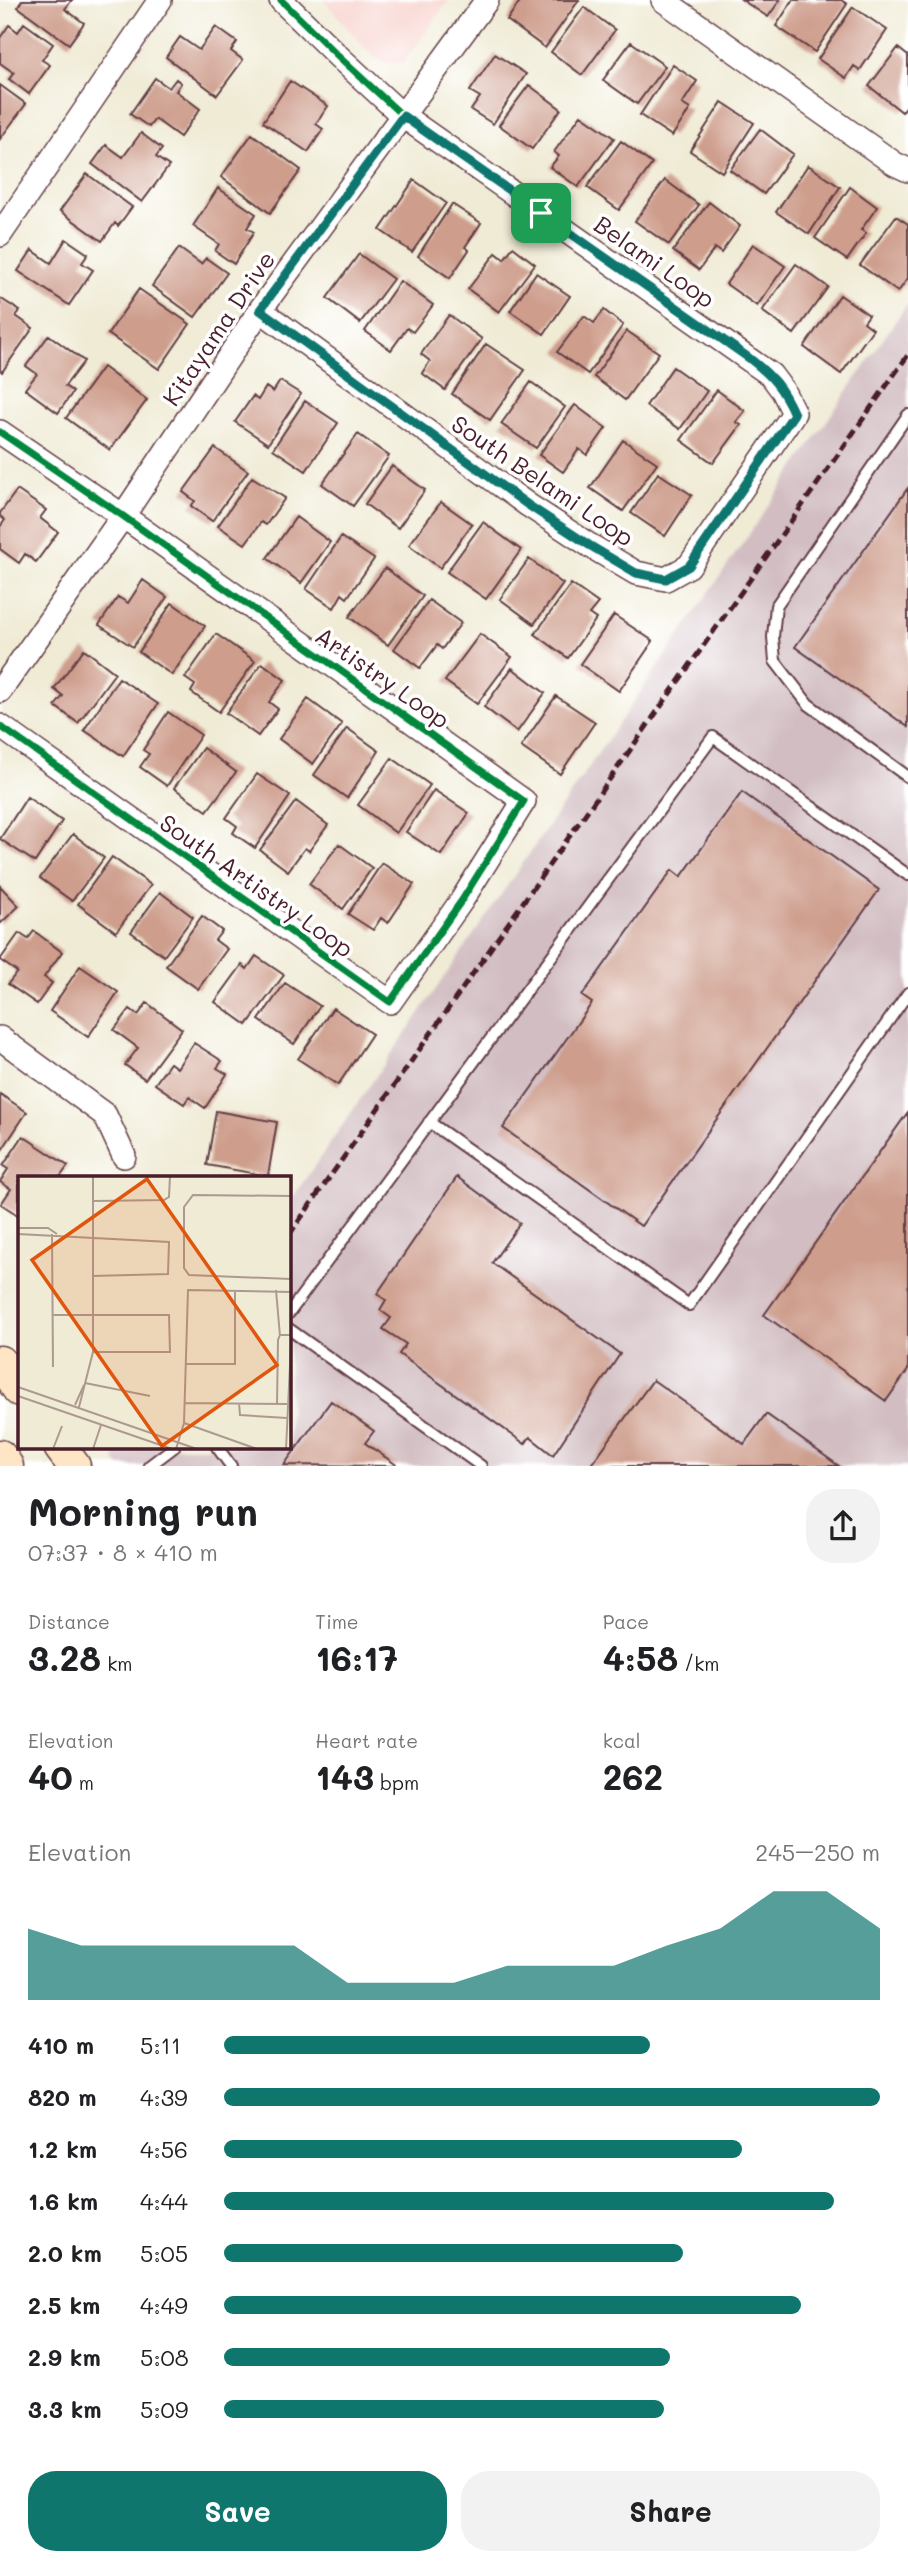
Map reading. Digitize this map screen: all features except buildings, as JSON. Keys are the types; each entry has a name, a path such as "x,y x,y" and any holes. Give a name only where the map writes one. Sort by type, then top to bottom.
{"main road":[{"path":"0,1362 18,1389"},
{"path":"61,1448 74,1466"},
{"path":"0,1456 7,1466"}],"street":[{"path":"0,235 160,0"},
{"name":"Belami Loop","path":"281,0 403,116 771,375 783,391 794,414"},
{"name":"Kitayama Drive","path":"0,691 123,516 260,310 488,0"},
{"path":"663,0 895,164 908,170"},
{"name":"South Belami Loop","path":"260,310 528,505 636,573 666,579 689,566 794,414"},
{"path":"0,432 123,516"},
{"name":"Artistry Loop","path":"123,516 524,801 462,900"},
{"name":"South Artistry Loop","path":"0,726 390,1002 462,900"},
{"path":"0,1038 105,1115 124,1156"}],"lane":[{"path":"908,415 776,606 773,637 775,661 808,704 908,777"},
{"path":"290,1313 713,737 908,875"},
{"path":"429,1122 690,1305 908,993"},
{"path":"290,1330 481,1466"},
{"path":"149,1466 173,1448"},
{"path":"219,1448 231,1466"}],"shaded area":[{"path":"324,0 449,0 404,62 389,64 377,59 363,46"},
{"path":"908,303 908,1466 119,1466 114,1458 120,1448 290,1448 290,1202"}],"railway":[{"path":"290,1234 908,355"}],"cycle path":[{"path":"260,310 528,505 636,573 666,579 689,566 794,413 771,375 403,116 281,0"},
{"path":"0,432 123,516 524,801 462,900 390,1002 0,726"}],"route":[{"path":"403,116 541,213 771,375 783,391 794,414 689,566 666,579 636,573 617,564 528,505 260,310 403,116"}]}
